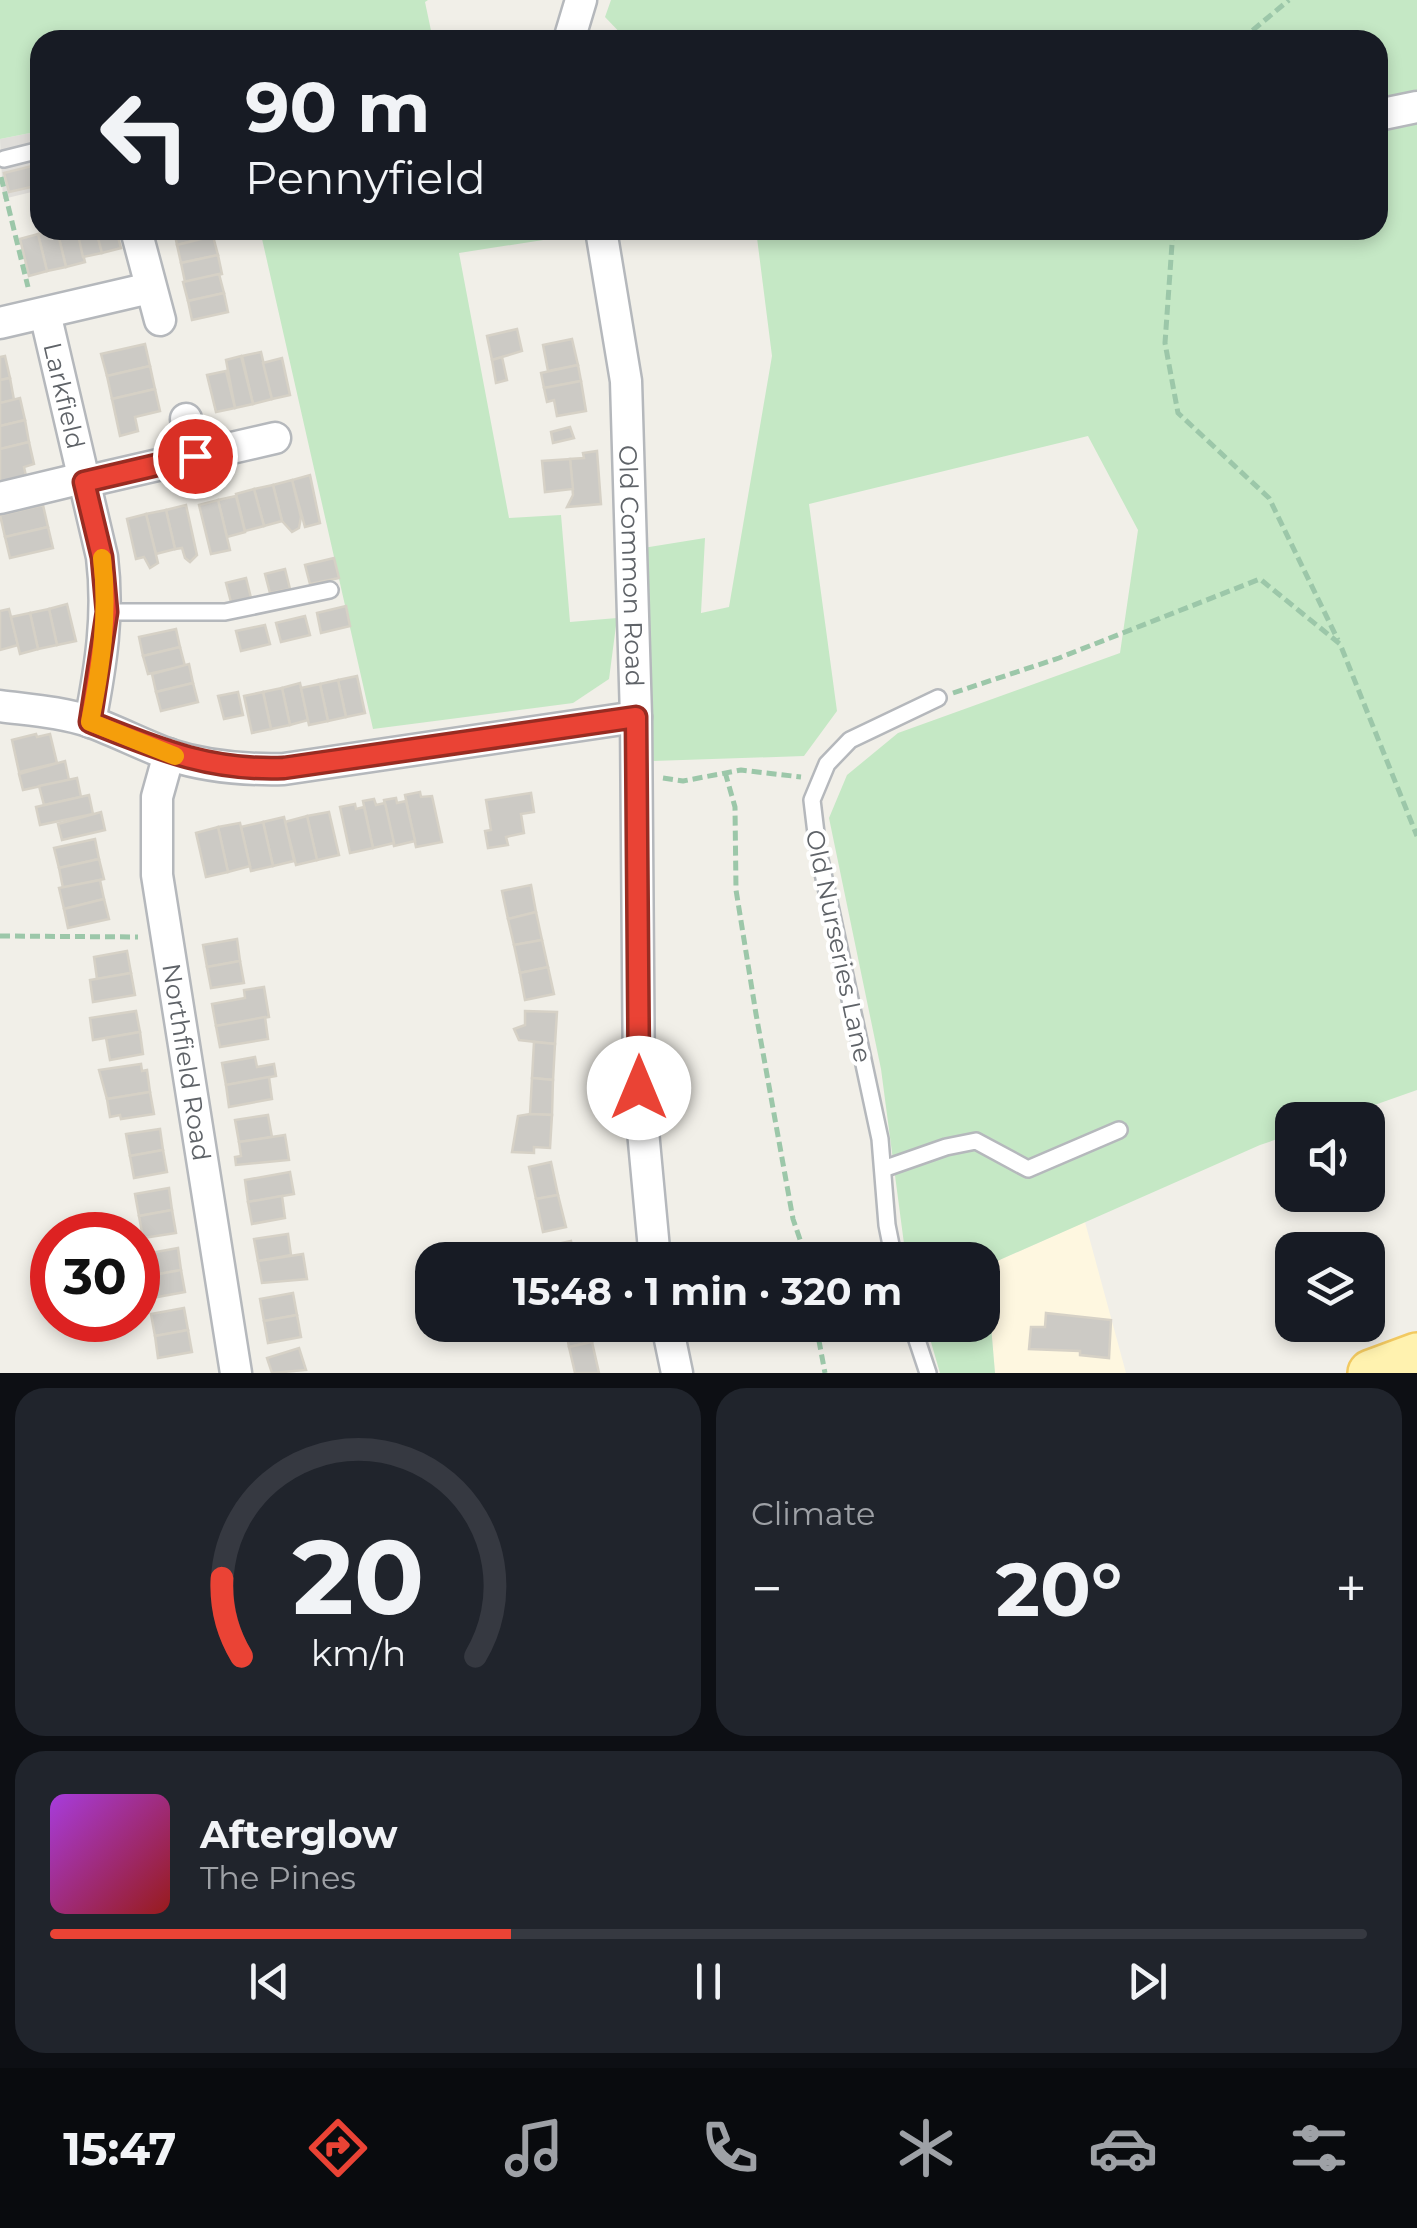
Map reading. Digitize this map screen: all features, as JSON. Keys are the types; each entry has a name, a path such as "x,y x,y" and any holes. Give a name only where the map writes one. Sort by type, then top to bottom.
{"main road":[{"path":"1371,1373 1417,1356"}],"street":[{"path":"572,30 582,0"},
{"path":"1388,112 1417,107"},
{"path":"138,240 160,320"},
{"name":"Old Common Road","path":"603,240 626,381 636,717 639,1088 653,1242"},
{"path":"0,323 150,288"},
{"name":"Larkfield","path":"40,314 102,557 107,612 90,722"},
{"path":"186,419 195,456"},
{"name":"Larkfield","path":"0,498 275,438"},
{"path":"0,706 61,714 168,754 223,767 284,768 636,717"},
{"name":"Northfield Road","path":"168,754 157,797 155,841 166,937 236,1373"},
{"path":"670,1342 676,1373"}],"lane":[{"path":"2,166 30,154"},
{"path":"107,612 225,612 330,590"},
{"path":"818,780 850,740 938,698"},
{"name":"Old Nurseries Lane","path":"818,780 812,800 818,850 883,1169 890,1242"},
{"path":"883,1169 976,1141 1028,1169 1119,1130"},
{"path":"918,1342 928,1373"}],"path":[{"path":"1252,30 1290,0"},
{"path":"2,166 40,314"},
{"path":"1172,240 1165,343 1178,413 1269,498 1340,644 1417,836"},
{"path":"938,698 1058,658 1260,578 1340,644"},
{"path":"636,772 683,781 725,772 774,773 818,780"},
{"path":"725,772 734,807 736,890 746,956 801,1242"},
{"path":"0,936 166,937"},
{"path":"819,1342 825,1373"}],"shaded area":[{"path":"30,133 30,192 3,199 0,139"},
{"path":"1085,1222 1126,1373 995,1373 992,1342 1000,1342 1000,1260"}],"green space":[{"path":"0,0 428,0 425,2 431,30 30,30 30,133 0,139"},
{"path":"611,0 1417,0 1417,1090 1383,1102 1275,1102 1275,1140 1000,1260 1000,1242 904,1242 881,1069 829,818 847,775 898,733 1120,653 1138,530 1088,436 809,504 837,711 804,756 653,761 643,548 705,538 701,613 729,607 772,356 757,240 1388,240 1388,30 617,30 605,17"},
{"path":"262,240 543,240 459,253 509,518 561,515 570,622 617,618 609,679 573,703 373,729"},
{"path":"931,1342 992,1342 995,1373 940,1373"}],"building":[{"path":"30,166 30,187 9,192 4,173"},
{"path":"30,236 30,240 39,240 47,271 29,276 20,239"},
{"path":"39,240 59,240 66,267 47,271"},
{"path":"59,240 80,240 85,262 66,267"},
{"path":"79,240 99,240 102,253 83,257"},
{"path":"99,240 119,240 121,248 102,253"},
{"path":"214,240 218,255 181,263 177,245"},
{"path":"218,255 222,274 185,282 181,263"},
{"path":"219,274 224,293 188,301 183,282"},
{"path":"224,293 228,312 192,320 188,301"},
{"path":"517,329 522,351 492,360 487,336"},
{"path":"572,339 578,365 548,371 543,345"},
{"path":"145,344 150,366 107,376 101,354"},
{"path":"261,352 272,399 253,404 242,356"},
{"path":"5,356 10,378 0,380 0,357"},
{"path":"241,356 253,404 235,408 226,360"},
{"path":"502,357 507,380 496,383 492,360"},
{"path":"282,358 290,395 272,399 263,363"},
{"path":"578,365 581,381 544,388 541,373"},
{"path":"150,366 155,389 112,399 107,376"},
{"path":"226,371 235,408 216,412 207,375"},
{"path":"10,378 14,400 0,403 0,380"},
{"path":"581,381 586,411 557,416 554,400 547,402 544,388"},
{"path":"155,389 160,411 135,417 138,431 120,436 112,399"},
{"path":"20,398 25,420 0,426 0,403"},
{"path":"25,420 29,442 0,449 0,426"},
{"path":"570,427 574,438 553,443 551,432"},
{"path":"29,442 34,464 24,467 26,476 0,482 0,449"},
{"path":"597,451 601,504 567,507 573,495 570,459 584,458 583,453"},
{"path":"570,459 573,489 545,492 542,461"},
{"path":"310,475 320,523 305,527 292,480"},
{"path":"292,480 301,517 299,528 292,532 282,521 273,485"},
{"path":"273,485 282,521 264,526 254,489"},
{"path":"254,489 264,526 245,531 236,494"},
{"path":"236,496 245,532 227,537 218,500"},
{"path":"218,500 230,550 211,554 199,505"},
{"path":"43,505 48,527 5,537 0,515"},
{"path":"186,505 197,555 190,562 182,548 175,549 166,510"},
{"path":"166,510 175,549 156,554 146,514"},
{"path":"146,514 158,563 150,568 144,557 136,559 127,519"},
{"path":"48,527 53,548 10,558 5,537"},
{"path":"334,558 339,578 310,584 305,565"},
{"path":"285,569 290,589 270,593 265,574"},
{"path":"246,578 251,598 231,602 226,583"},
{"path":"67,604 76,641 57,645 49,609"},
{"path":"346,606 350,626 321,633 317,613"},
{"path":"9,609 18,645 0,650 0,611"},
{"path":"49,609 57,645 38,649 30,613"},
{"path":"30,613 38,649 20,654 11,617"},
{"path":"305,616 310,635 281,642 276,623"},
{"path":"265,625 270,644 241,651 236,631"},
{"path":"176,629 180,647 143,656 139,637"},
{"path":"180,647 185,666 148,674 143,656"},
{"path":"189,664 193,683 156,692 152,674"},
{"path":"357,676 365,713 346,717 338,680"},
{"path":"338,680 346,717 328,721 320,684"},
{"path":"193,683 198,702 161,711 156,692"},
{"path":"300,683 308,720 290,725 282,688"},
{"path":"320,684 328,721 309,725 301,688"},
{"path":"282,688 290,725 271,729 263,692"},
{"path":"238,692 243,715 224,719 218,696"},
{"path":"263,692 271,729 252,733 244,696"},
{"path":"50,734 57,763 19,772 12,740"},
{"path":"65,761 69,780 23,790 19,774"},
{"path":"77,778 81,797 44,805 39,786"},
{"path":"420,792 421,797 432,796 442,842 416,847 405,795"},
{"path":"531,793 534,812 521,814 524,833 506,837 508,845 488,848 485,831 491,830 486,800"},
{"path":"89,795 93,814 40,825 36,807"},
{"path":"396,798 397,803 406,801 415,841 394,846 384,800"},
{"path":"374,799 376,805 385,803 394,843 373,848 363,801"},
{"path":"355,804 356,809 364,807 373,848 350,853 340,807"},
{"path":"101,812 105,830 62,840 58,824"},
{"path":"329,812 339,855 317,860 307,816"},
{"path":"307,816 317,860 296,865 285,822"},
{"path":"284,817 294,861 273,866 263,822"},
{"path":"263,822 273,866 251,871 241,827"},
{"path":"240,823 250,866 228,872 218,827"},
{"path":"218,827 228,872 206,877 196,833"},
{"path":"95,839 99,859 59,868 54,848"},
{"path":"99,859 104,879 63,888 59,868"},
{"path":"100,880 104,899 64,909 59,888"},
{"path":"531,885 536,912 508,919 502,891"},
{"path":"104,899 109,919 68,928 64,909"},
{"path":"536,912 542,940 514,945 508,919"},
{"path":"237,939 240,961 207,967 203,945"},
{"path":"542,940 548,967 520,973 514,945"},
{"path":"127,951 131,973 97,979 94,957"},
{"path":"240,961 244,983 211,988 207,967"},
{"path":"548,967 554,994 525,1000 520,973"},
{"path":"131,973 135,995 93,1002 90,980"},
{"path":"264,987 269,1017 216,1026 212,1004 245,998 244,990"},
{"path":"136,1011 140,1032 93,1040 90,1018"},
{"path":"525,1011 557,1012 555,1044 519,1040 514,1029 525,1025"},
{"path":"265,1017 268,1039 220,1047 216,1026"},
{"path":"140,1032 143,1054 110,1060 106,1038"},
{"path":"534,1042 555,1044 553,1080 532,1078"},
{"path":"255,1057 257,1067 274,1064 276,1076 226,1085 222,1063"},
{"path":"141,1064 142,1071 147,1070 150,1092 107,1099 99,1070"},
{"path":"269,1077 272,1099 229,1107 226,1085"},
{"path":"532,1078 553,1080 552,1115 530,1114"},
{"path":"150,1092 154,1114 110,1117 107,1099"},
{"path":"268,1115 272,1137 239,1142 235,1120"},
{"path":"552,1115 550,1148 534,1147 534,1153 512,1152 518,1116"},
{"path":"160,1129 163,1150 130,1156 126,1134"},
{"path":"285,1135 289,1160 236,1165 235,1157 241,1156 239,1142"},
{"path":"163,1150 167,1172 134,1178 130,1156"},
{"path":"551,1162 558,1195 536,1199 529,1167"},
{"path":"290,1172 294,1194 248,1202 245,1180"},
{"path":"169,1188 172,1210 138,1212 135,1194"},
{"path":"558,1195 566,1227 543,1232 536,1199"},
{"path":"282,1196 285,1218 252,1224 248,1202"},
{"path":"172,1210 176,1233 160,1235 160,1212"},
{"path":"288,1234 291,1255 258,1261 254,1239"},
{"path":"178,1248 181,1270 160,1274 160,1251"},
{"path":"303,1254 307,1279 262,1283 258,1261"},
{"path":"181,1270 185,1292 160,1297 160,1274"},
{"path":"293,1293 297,1315 264,1321 260,1299"},
{"path":"184,1308 188,1330 160,1335 160,1312"},
{"path":"1046,1313 1111,1320 1109,1358 1080,1355 1080,1351 1029,1349 1031,1327 1045,1327"},
{"path":"297,1315 301,1337 268,1343 264,1321"},
{"path":"188,1330 192,1352 158,1358 156,1342 160,1342 160,1335"},
{"path":"592,1342 599,1373 575,1373 569,1347"},
{"path":"299,1348 306,1370 272,1373 267,1358"}],"slow traffic":[{"path":"102,558 107,612 90,722 175,756"}],"route":[{"path":"195,456 84,482 102,557 107,612 90,722 168,754 254,770 636,717 639,1088"}]}
